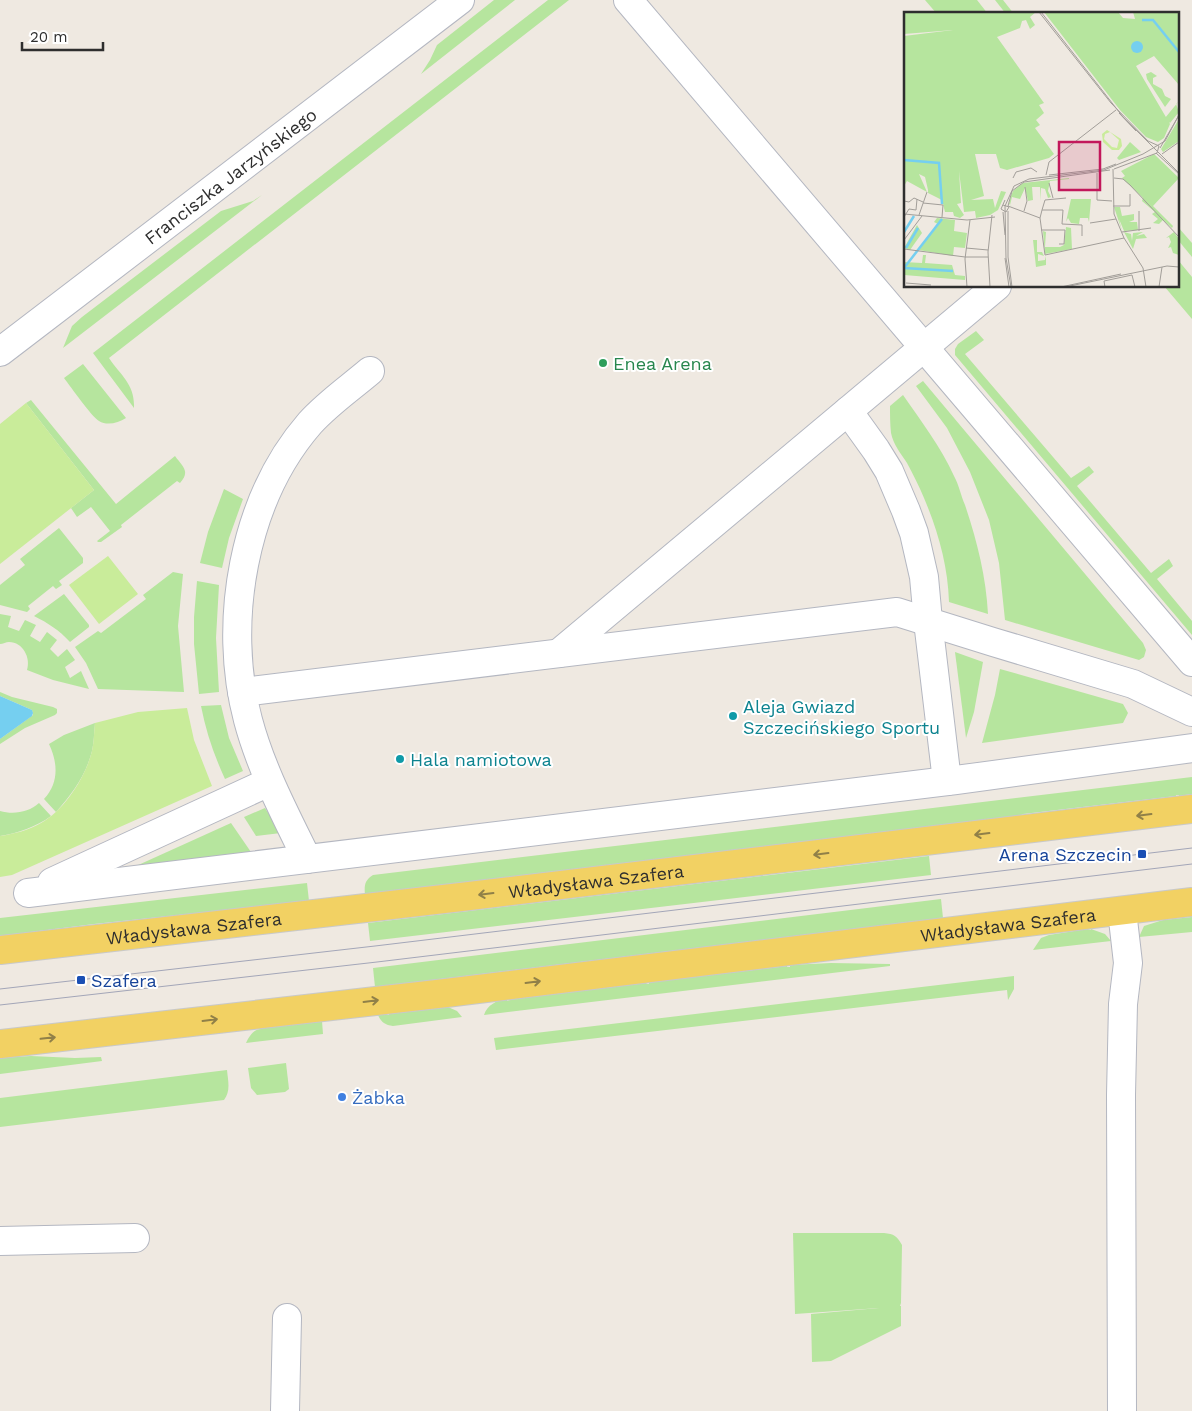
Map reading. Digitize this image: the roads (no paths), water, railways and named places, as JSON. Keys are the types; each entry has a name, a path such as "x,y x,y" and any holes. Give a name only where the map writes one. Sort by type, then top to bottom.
{"main road":[{"name":"Władysława Szafera","path":"0,950 461,898 1192,809"},
{"name":"Władysława Szafera","path":"0,1044 437,994 1192,902"}],"street":[{"name":"Franciszka Jarzyńskiego","path":"0,352 460,0"},
{"path":"628,0 1192,662"},
{"path":"559,653 995,288"},
{"path":"308,859 269,782 248,721 242,692 237,635 241,580 253,526 280,466 295,442 312,422 370,371"},
{"path":"848,411 889,472 914,533 924,577 947,781"},
{"path":"242,692 897,612 1133,684 1192,712"},
{"path":"269,782 28,893 947,781 1192,748"},
{"name":"Władysława Szafera","path":"1122,911 1128,964 1123,1004 1120,1095 1122,1411"},
{"path":"0,1241 135,1238"},
{"path":"285,1411 286,1318"}],"water":[{"path":"0,696 32,710 33,713 32,716 0,739"}],"tram line":[{"path":"0,989 1192,848"},
{"path":"0,1005 377,962 1192,864"}],"place":[{"name":"Enea Arena","path":"603,363"},
{"name":"Aleja Gwiazd Szczecińskiego Sportu","path":"733,716"},
{"name":"Hala namiotowa","path":"400,759"},
{"name":"Arena Szczecin","path":"1142,854"},
{"name":"Szafera","path":"81,980"},
{"name":"Żabka","path":"342,1097"}]}
